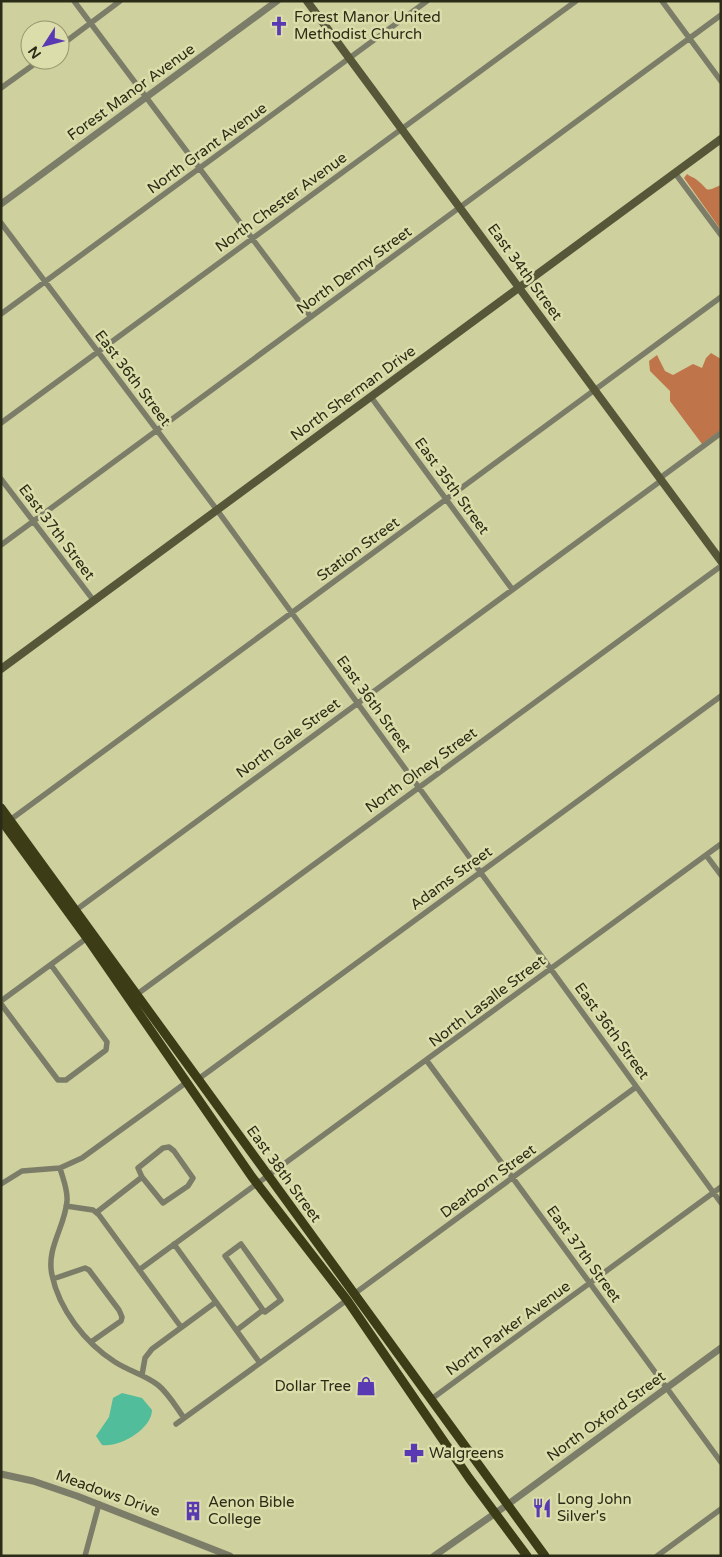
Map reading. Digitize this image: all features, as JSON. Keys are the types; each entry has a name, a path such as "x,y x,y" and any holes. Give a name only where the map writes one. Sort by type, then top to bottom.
{"main road":[{"name":"East 34th Street","path":"307,1 721,561"},
{"name":"North Sherman Drive","path":"1,668 721,139"},
{"name":"East 38th Street","path":"1,808 6,820 257,1184 346,1300 495,1514 527,1556"},
{"name":"East 38th Street","path":"6,820 76,910 136,996 545,1556"}],"street":[{"path":"74,1 311,318"},
{"path":"70,38 120,1"},
{"name":"Forest Manor Avenue","path":"1,204 277,1"},
{"name":"North Grant Avenue","path":"1,314 427,1"},
{"name":"North Chester Avenue","path":"1,423 576,1"},
{"path":"662,1 721,82"},
{"name":"North Denny Street","path":"1,544 721,15"},
{"path":"1,88 26,70"},
{"path":"675,173 721,235"},
{"name":"East 36th Street","path":"1,223 217,510 721,1202"},
{"name":"Station Street","path":"6,820 292,613 721,297"},
{"name":"East 35th Street","path":"371,398 512,590"},
{"name":"North Gale Street","path":"76,910 512,590 721,433"},
{"name":"East 37th Street","path":"1,479 94,601"},
{"name":"North Olney Street","path":"136,996 721,566"},
{"name":"Adams Street","path":"197,1080 721,696"},
{"name":"North Lasalle Street","path":"139,1270 721,844"},
{"path":"706,855 721,875"},
{"path":"51,965 107,1042 106,1050 66,1080 60,1081 1,1003 51,965 87,938"},
{"name":"East 37th Street","path":"427,1060 721,1462"},
{"path":"1,1184 22,1171 60,1168 94,1151 187,1082"},
{"name":"Dearborn Street","path":"354,1294 636,1087"},
{"path":"169,1147 174,1151 193,1178 188,1186 163,1203 142,1177 138,1172 140,1165 163,1148 169,1147"},
{"path":"60,1168 66,1188 66,1206 52,1250 50,1263 53,1279 73,1321 91,1342 115,1362 142,1375 163,1390 184,1418"},
{"path":"97,1212 142,1177"},
{"name":"North Parker Avenue","path":"430,1400 721,1187"},
{"path":"66,1206 97,1212 181,1327"},
{"path":"174,1244 260,1363"},
{"path":"237,1330 281,1300 241,1244 225,1256 264,1310"},
{"path":"53,1279 85,1268 89,1270 119,1310 122,1317 121,1321 91,1342"},
{"path":"176,1424 346,1300"},
{"path":"142,1375 145,1358 148,1354 216,1302"},
{"name":"North Oxford Street","path":"507,1505 721,1348"},
{"name":"Meadows Drive","path":"1,1474 34,1481 100,1504 230,1556"},
{"path":"85,1556 100,1504"},
{"path":"434,1556 507,1505"},
{"path":"657,1556 721,1509"}],"shaded area":[{"path":"687,174 709,190 721,185 721,230 684,178"},
{"path":"711,353 721,359 721,430 702,444 670,401 670,391 650,371 649,361 657,355 665,371 673,375 693,364 702,368 706,358"},
{"path":"122,1393 142,1398 152,1410 151,1417 147,1424 133,1436 117,1443 102,1445 96,1436 109,1417 113,1398"}],"place":[{"name":"Forest Manor United Methodist Church","path":"279,26"},
{"name":"Dollar Tree","path":"366,1386"},
{"name":"Walgreens","path":"414,1453"},
{"name":"Long John Silver's","path":"542,1508"},
{"name":"Aenon Bible College","path":"193,1511"}]}
